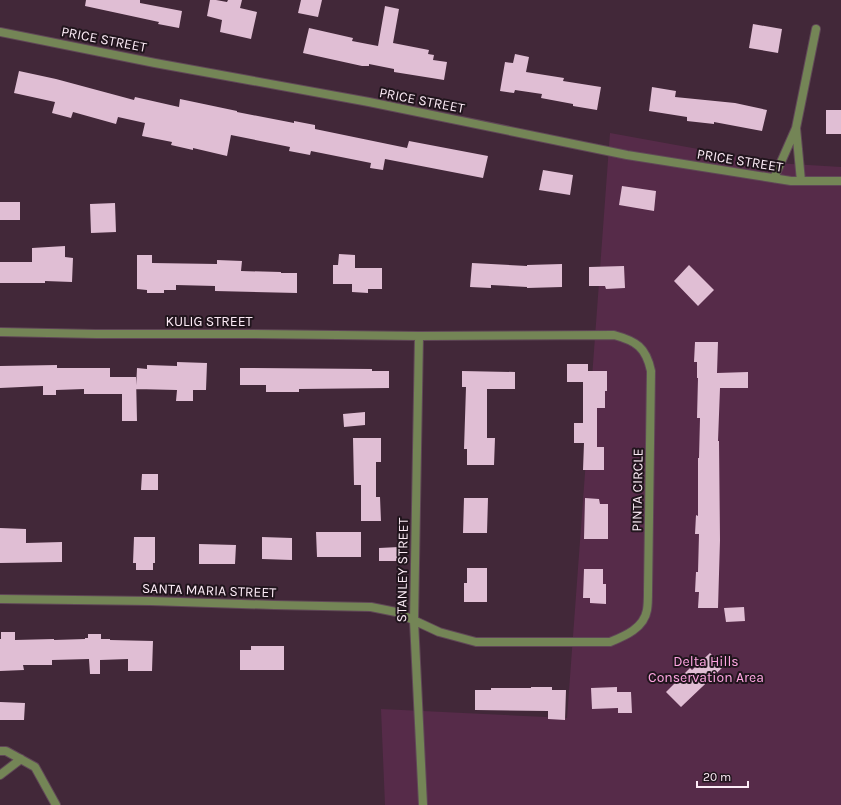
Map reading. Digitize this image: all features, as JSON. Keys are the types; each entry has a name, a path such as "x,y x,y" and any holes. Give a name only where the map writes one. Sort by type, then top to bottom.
{"street":[{"path":"774,178 796,128 816,29"},
{"name":"PRICE STREET","path":"0,32 155,63 369,102 627,155 791,181 841,181"},
{"path":"796,128 800,181"},
{"name":"KULIG STREET","path":"0,332 419,336"},
{"name":"PINTA CIRCLE","path":"414,621 439,632 476,642 610,642 621,638 634,630 642,622 647,611 648,591 651,371 649,359 644,351 635,343 626,338 614,335 419,336"},
{"name":"STANLEY STREET","path":"419,336 414,621 423,805"},
{"name":"SANTA MARIA STREET","path":"0,599 371,606 396,612 414,621"},
{"path":"0,751 6,751 35,768 56,805"},
{"path":"0,775 21,759"}],"green space":[{"name":"Delta Hills Conservation Area","path":"610,133 775,163 841,167 841,805 385,805 381,709 567,718"}],"building":[{"path":"86,0 140,0 140,3 182,11 179,28 158,24 159,22 85,6"},
{"path":"210,0 227,2 228,0 242,0 240,8 257,12 251,39 220,32 222,20 207,16"},
{"path":"301,0 322,0 318,17 298,13"},
{"path":"385,6 399,9 393,43 429,50 428,54 434,55 433,60 447,62 444,80 394,72 394,69 369,64 369,66 362,66 303,53 309,28 353,38 352,41 378,46"},
{"path":"753,24 782,29 778,53 749,48"},
{"path":"515,54 529,57 526,72 564,78 563,81 601,87 597,110 541,98 542,94 515,90 514,93 500,91 505,62 513,63"},
{"path":"19,71 56,79 134,100 135,97 179,107 180,99 294,123 294,121 315,125 315,129 407,148 409,141 488,156 483,178 385,159 383,170 370,168 371,163 311,151 310,155 289,151 290,147 231,135 227,156 193,148 193,150 171,145 172,142 142,136 145,123 118,117 116,124 73,112 71,118 52,113 55,102 14,93"},
{"path":"652,87 676,91 675,97 735,103 767,110 762,131 714,122 714,124 687,121 687,117 649,111"},
{"path":"826,110 841,110 841,134 826,134"},
{"path":"543,170 573,175 570,195 539,190"},
{"path":"622,186 656,191 654,211 619,205"},
{"path":"0,202 20,202 20,220 0,220"},
{"path":"115,203 116,232 91,233 90,204"},
{"path":"65,246 65,257 73,258 72,282 45,281 45,283 0,283 0,262 32,262 32,248"},
{"path":"339,254 355,255 355,268 382,268 382,289 368,289 368,293 352,292 352,284 333,284 333,265 338,265"},
{"path":"137,255 152,255 152,263 217,264 217,260 242,261 241,271 297,273 297,293 215,291 215,286 176,285 176,290 164,290 164,293 147,293 147,290 137,289"},
{"path":"472,263 527,266 562,264 562,287 527,288 491,285 491,288 470,287"},
{"path":"689,265 714,290 698,306 674,281"},
{"path":"624,266 625,288 606,289 605,286 589,286 589,267"},
{"path":"695,342 718,342 717,373 748,372 748,388 720,388 718,441 720,540 718,608 698,608 699,592 695,592 696,572 698,572 699,534 695,534 696,515 698,516 700,418 697,418 698,378 697,362 694,362"},
{"path":"177,362 207,363 206,390 193,390 193,401 176,401 177,390 136,389 137,368 147,369 147,365 177,366"},
{"path":"567,364 588,364 588,371 607,371 605,408 597,408 597,447 604,447 604,470 583,470 584,443 574,443 574,423 583,423 583,382 567,382"},
{"path":"57,365 57,368 110,368 110,377 136,377 137,421 122,421 122,394 84,394 84,389 56,390 56,395 43,395 43,386 0,388 0,366"},
{"path":"240,368 372,369 372,371 389,371 389,388 299,389 299,392 266,392 266,385 240,385"},
{"path":"462,371 515,372 515,389 487,389 487,438 495,438 494,465 467,465 467,449 464,449 466,387 462,387"},
{"path":"365,412 365,425 344,427 343,414"},
{"path":"353,438 381,438 381,462 376,462 376,497 380,497 381,521 361,521 361,485 354,485"},
{"path":"142,474 158,474 158,490 141,490"},
{"path":"464,498 488,498 487,533 463,533"},
{"path":"585,498 599,499 600,504 608,504 608,539 584,539"},
{"path":"0,528 26,529 26,543 62,542 62,562 0,563"},
{"path":"316,532 361,532 361,557 317,557"},
{"path":"134,537 155,537 155,563 153,563 153,570 136,570 136,563 133,563"},
{"path":"262,537 292,538 292,560 262,559"},
{"path":"199,544 236,545 235,564 199,564"},
{"path":"399,547 399,561 379,561 379,548"},
{"path":"467,568 487,568 487,602 464,602 464,583 467,583"},
{"path":"584,569 603,569 603,584 606,584 606,604 590,603 590,598 583,598"},
{"path":"744,607 745,621 726,622 724,608"},
{"path":"1,632 15,632 15,640 85,639 88,638 88,634 101,634 101,639 153,641 152,671 128,671 128,659 100,660 100,674 90,674 89,659 52,660 52,665 23,665 24,670 0,671"},
{"path":"251,646 284,646 284,670 240,670 240,650 251,650"},
{"path":"710,653 723,667 681,707 666,692 690,668 692,670"},
{"path":"552,687 552,690 566,690 565,720 548,719 548,711 475,710 475,690"},
{"path":"617,687 617,692 631,692 632,713 618,713 618,708 592,709 591,688"},
{"path":"0,702 25,703 24,720 0,720"}]}
